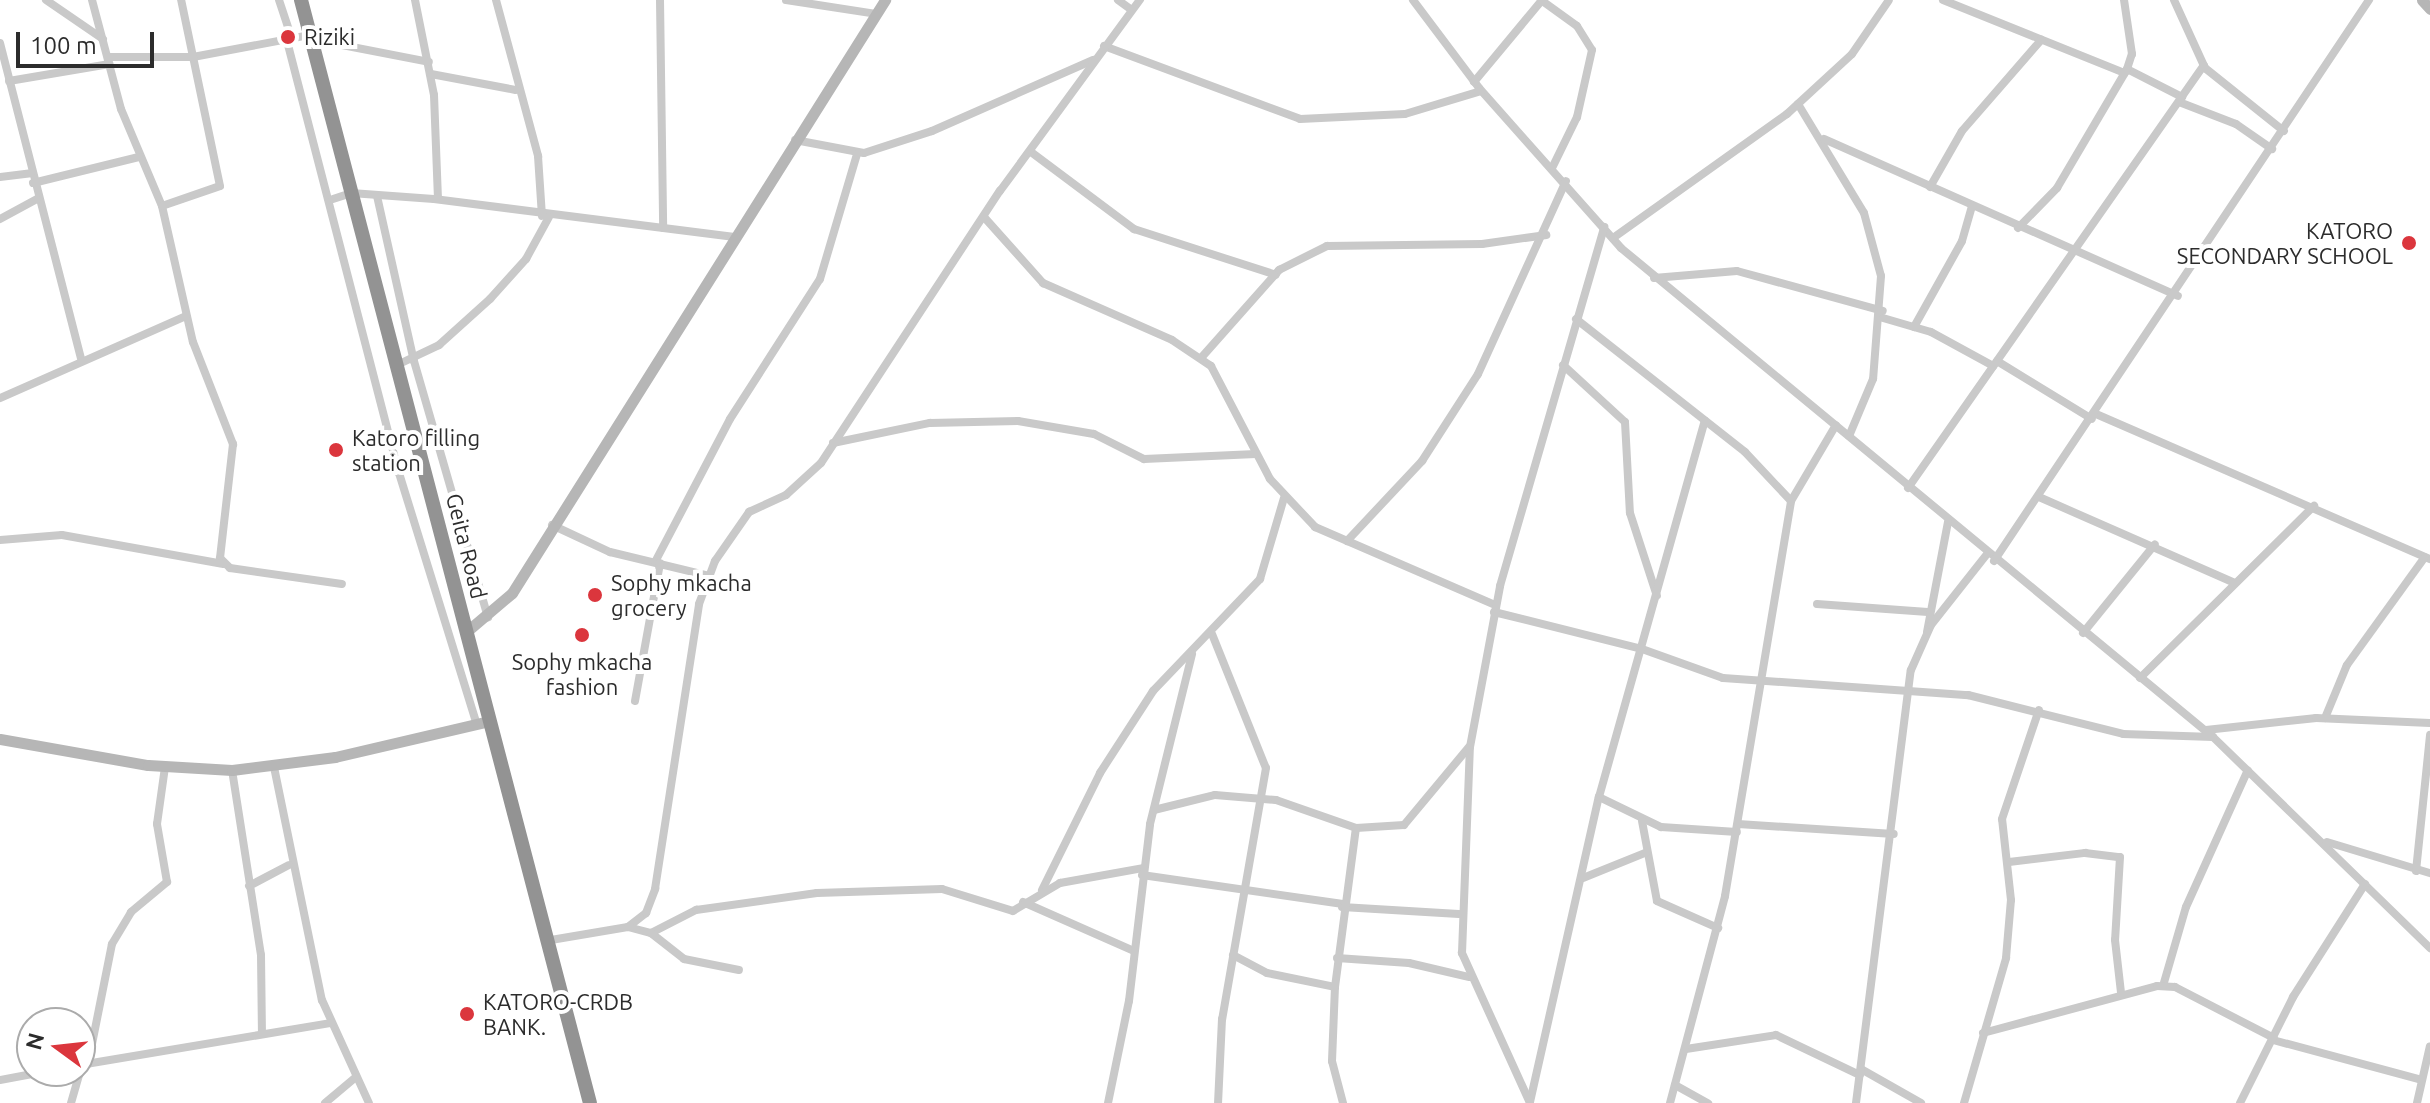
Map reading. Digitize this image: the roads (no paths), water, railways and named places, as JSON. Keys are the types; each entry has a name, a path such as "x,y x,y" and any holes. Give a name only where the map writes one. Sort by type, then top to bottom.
{"highway":[{"name":"Geita Road","path":"301,0 466,632 483,723 590,1103"}],"street":[{"path":"46,0 103,39"},
{"path":"92,0 139,157 162,206 186,316 233,444 223,564"},
{"path":"162,206 220,186 181,0"},
{"path":"0,739 165,767 232,770 274,767 483,723 399,473 333,199 279,0"},
{"path":"415,0 431,74 438,199"},
{"path":"397,365 414,361 490,299 526,259 546,217 538,156 516,90 496,0"},
{"path":"660,0 663,228"},
{"path":"786,0 876,14"},
{"path":"466,632 489,619 552,524 885,0"},
{"path":"1118,0 1132,10"},
{"path":"628,927 646,913 655,889 667,787 709,576 749,512 800,486 833,443 984,217 1094,59 1140,0"},
{"path":"1413,0 1481,91 1553,166 1613,238 1654,278 1836,425 1994,561 2205,730 2322,840 2430,948"},
{"path":"1474,82 1542,0 1577,26 1592,50 1577,117 1553,166"},
{"path":"1613,238 1798,104 1852,54 1889,0"},
{"path":"1943,0 2126,71 2180,100 2236,124 2272,149"},
{"path":"2018,228 2057,188 2126,71 2132,54 2124,0"},
{"path":"2174,0 2204,65 2284,131"},
{"path":"1994,561 2178,296 2369,0"},
{"path":"2422,0 2430,9"},
{"path":"5,77 109,60 193,57 310,37 429,62"},
{"path":"1930,187 1962,131 2041,40"},
{"path":"0,43 5,77 81,359"},
{"path":"1104,46 1300,119 1405,114 1481,91"},
{"path":"795,140 857,154 932,131 1094,59"},
{"path":"1908,488 2204,65"},
{"path":"431,74 516,90"},
{"path":"1798,104 1824,139 1864,213 1883,315 1868,399 1849,436"},
{"path":"1824,139 2074,254 2178,296"},
{"path":"1031,152 1134,229 1276,275"},
{"path":"635,701 657,562 730,419 820,279 857,154"},
{"path":"0,177 32,178 139,157"},
{"path":"1347,541 1395,495 1450,419 1546,235 1566,181"},
{"path":"333,199 351,193 438,199 546,217 733,237"},
{"path":"377,196 414,361 489,619"},
{"path":"0,219 37,199"},
{"path":"1914,327 1962,241 1972,205"},
{"path":"984,217 1043,283 1201,358 1236,404 1256,454 1284,498 1315,527 1494,609 1642,649 1693,671 1906,695 1968,695 2151,738 2213,737"},
{"path":"1530,1102 1469,977 1459,914 1470,747 1494,609 1604,227"},
{"path":"1201,358 1276,275 1327,246 1482,244 1546,235"},
{"path":"1654,278 1737,271 1883,315 1995,364 2094,416 2314,506 2427,558 2347,665 2325,718"},
{"path":"0,398 81,359 186,316"},
{"path":"1576,319 1705,421 1791,501"},
{"path":"1563,365 1607,398 1625,422 1630,513 1657,597"},
{"path":"833,443 930,423 1018,421 1094,434 1144,459 1256,454"},
{"path":"1530,1102 1599,797 1705,421"},
{"path":"1670,1103 1718,928 1737,828 1757,680 1791,501 1836,425"},
{"path":"2039,497 2155,544 2233,582"},
{"path":"1042,891 1115,745 1153,691 1212,634 1260,579 1284,498"},
{"path":"2140,678 2233,582 2314,506"},
{"path":"1856,1103 1894,834 1906,695 1927,632 1928,612 1948,522"},
{"path":"552,524 610,552 709,576"},
{"path":"0,540 62,535 342,584"},
{"path":"2083,633 2155,544"},
{"path":"1927,632 1987,554"},
{"path":"1817,604 1928,612"},
{"path":"1212,634 1266,756 1233,955 1218,1103"},
{"path":"1108,1103 1154,810 1192,654"},
{"path":"1964,1103 2006,958 2009,862 2002,819 2039,710"},
{"path":"2205,730 2325,718 2430,723"},
{"path":"2416,871 2430,735"},
{"path":"1154,810 1196,797 1260,798 1356,828 1413,820 1470,747"},
{"path":"96,1010 112,944 131,912 167,882 157,824 165,767"},
{"path":"274,767 289,865 332,1023 369,1103"},
{"path":"232,770 261,955 262,1033"},
{"path":"2163,986 2186,907 2248,770"},
{"path":"1599,797 1642,821 1682,832 1737,828 1894,834"},
{"path":"1642,821 1645,853 1663,907 1718,928"},
{"path":"1343,1103 1332,1061 1335,987 1342,905 1356,828"},
{"path":"2322,840 2430,873"},
{"path":"2009,862 2093,852 2120,857 2115,940 2121,993"},
{"path":"1583,878 1645,853"},
{"path":"249,886 289,865"},
{"path":"651,933 696,910 817,893 942,889 1007,911 1042,891 1143,871 1342,905 1459,914"},
{"path":"2242,1102 2273,1039 2365,884"},
{"path":"1023,902 1134,951"},
{"path":"545,941 628,927 651,933 684,959 739,970"},
{"path":"1233,955 1267,973 1335,987"},
{"path":"1337,958 1409,963 1469,977"},
{"path":"1983,1033 2121,993 2163,986 2273,1039 2419,1079"},
{"path":"96,1064 332,1023"},
{"path":"1686,1049 1776,1035 1860,1072 1915,1102"},
{"path":"2417,1103 2419,1079 2430,1046"},
{"path":"325,1103 356,1077"},
{"path":"1675,1085 1708,1103"}],"place":[{"name":"Riziki","path":"288,37"},
{"name":"KATORO SECONDARY SCHOOL","path":"2409,243"},
{"name":"Katoro filling station","path":"336,450"},
{"name":"Sophy mkacha grocery","path":"595,595"},
{"name":"Sophy mkacha fashion","path":"582,635"},
{"name":"KATORO-CRDB BANK.","path":"467,1014"}]}
